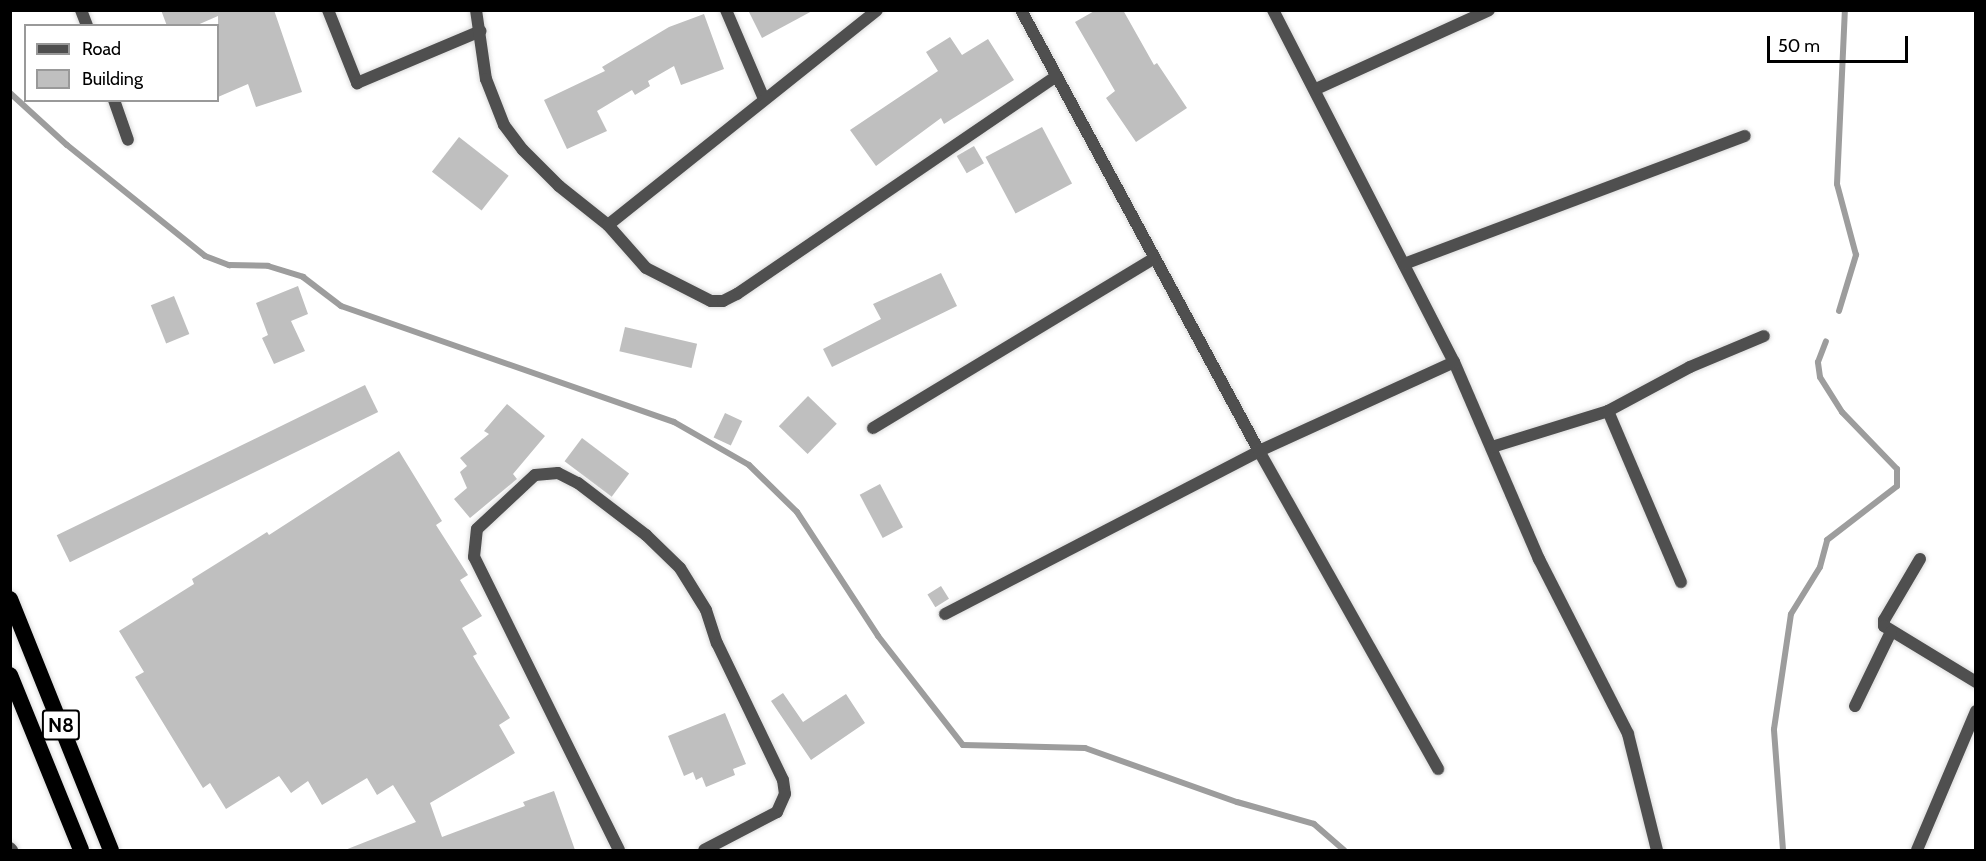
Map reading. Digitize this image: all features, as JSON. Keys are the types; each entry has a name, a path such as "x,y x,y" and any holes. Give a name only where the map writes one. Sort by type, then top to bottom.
{"highway":[{"name":"N8","path":"10,599 111,850"},
{"name":"N8","path":"10,675 81,850"}],"street":[{"path":"328,10 357,83 481,31"},
{"path":"476,10 481,31 486,79 504,125 559,186 608,225 646,268 697,296 723,301 1056,76"},
{"path":"726,10 764,99"},
{"path":"608,225 877,10"},
{"path":"1021,10 1259,451 1438,769"},
{"path":"1273,10 1316,89 1454,362 1539,559 1628,734 1657,850"},
{"path":"1316,89 1488,10"},
{"path":"115,102 128,140"},
{"path":"1404,264 1745,136"},
{"path":"873,428 1155,258"},
{"path":"1491,447 1608,411 1690,367 1764,336"},
{"path":"945,614 1259,451 1454,362"},
{"path":"1608,411 1681,582"},
{"path":"620,850 474,556 477,529 535,476 558,473 578,483 646,535 680,568 706,610 717,643 783,780 785,794 777,812 704,850"},
{"path":"1920,559 1884,620 1891,632 1976,682"},
{"path":"1855,706 1891,632"},
{"path":"1917,850 1976,711"}],"building":[{"path":"161,10 274,10 302,92 256,107 248,84 219,97 218,16 200,24 166,24"},
{"path":"748,10 814,10 762,38"},
{"path":"1096,10 1123,10 1154,65 1157,63 1187,108 1136,142 1106,98 1115,91 1075,22"},
{"path":"704,14 724,69 681,85 674,66 648,81 650,86 635,95 632,90 597,111 607,131 567,149 544,100 605,71 602,67 669,27"},
{"path":"950,37 962,55 988,39 1014,80 944,124 941,118 876,166 850,130 938,71 926,52"},
{"path":"1042,127 1072,184 1016,214 985,157"},
{"path":"459,137 509,176 482,210 432,172"},
{"path":"974,146 984,163 967,173 957,156"},
{"path":"941,273 957,306 832,367 823,349 881,319 873,304"},
{"path":"298,286 308,314 291,321 305,351 274,364 262,338 268,335 256,303"},
{"path":"174,296 189,334 166,343 151,305"},
{"path":"625,327 697,344 691,368 619,351"},
{"path":"365,385 378,412 70,562 57,535"},
{"path":"808,396 837,424 808,454 779,426"},
{"path":"507,404 545,436 513,474 517,479 470,518 454,499 467,488 460,472 467,466 460,458 489,434 484,431"},
{"path":"725,413 742,421 731,446 714,437"},
{"path":"582,438 629,474 612,497 565,461"},
{"path":"399,451 442,521 436,525 468,575 460,580 482,616 462,628 477,654 473,656 510,718 499,725 515,753 430,803 442,837 525,806 523,802 554,791 575,850 345,850 416,822 393,785 377,795 367,778 322,805 308,781 291,793 279,776 226,809 210,783 203,788 135,677 144,672 119,631 194,584 192,579 267,532 269,535"},
{"path":"880,484 903,527 883,538 860,495"},
{"path":"941,586 949,599 935,607 927,594"},
{"path":"783,693 803,722 846,694 865,723 811,760 771,701"},
{"path":"725,713 746,764 733,769 735,775 706,787 702,777 696,780 693,772 684,776 668,736"}],"waterway":[{"path":"1839,311 1856,255 1837,184 1845,10"},
{"path":"10,93 67,145 205,256 229,265 268,266 303,277 341,306 674,422 749,465 797,512 878,636 963,745 1085,748 1237,802 1314,824 1344,850"},
{"path":"1783,850 1774,729 1791,614 1820,567 1827,540 1897,486 1897,469 1842,412 1820,377 1818,362 1826,341"}]}
